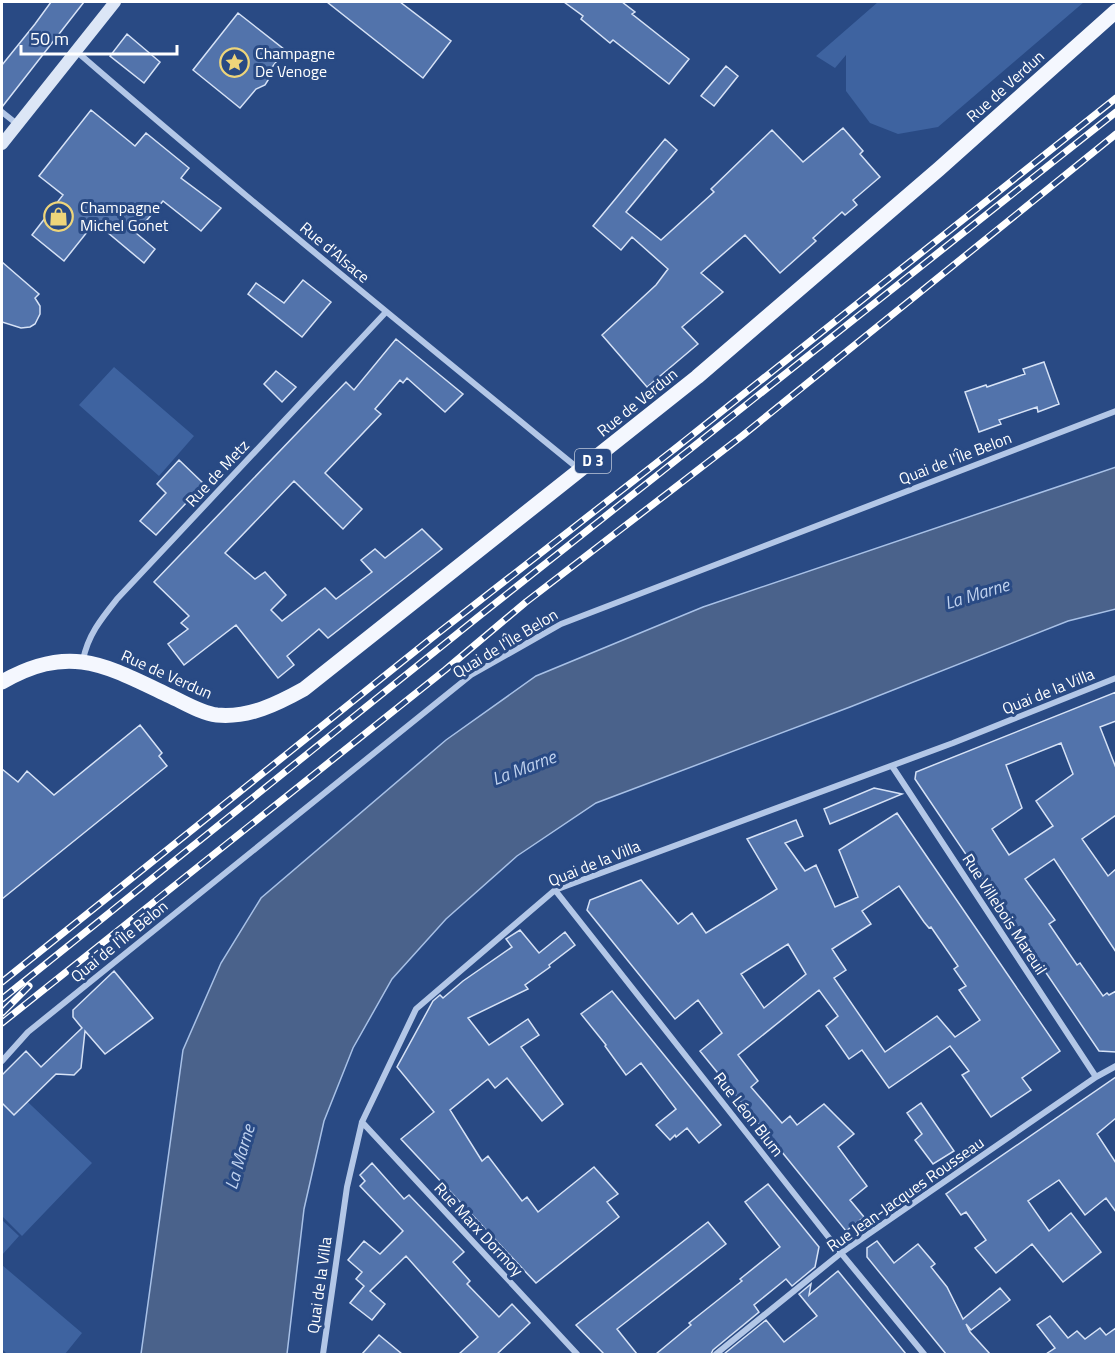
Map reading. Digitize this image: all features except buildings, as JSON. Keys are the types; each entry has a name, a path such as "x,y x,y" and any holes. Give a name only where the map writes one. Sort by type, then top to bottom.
{"main road":[{"path":"2,144 115,2"},
{"name":"Rue de Verdun","path":"2,682 32,666 46,662 83,662 121,672 196,709 216,714 235,715 275,705 304,689 705,371 948,161 1116,11"}],"street":[{"name":"Rue d'Alsace","path":"76,50 166,129 386,312 581,470"},
{"path":"2,112 17,124"},
{"name":"Rue de Metz","path":"83,662 92,633 117,599 386,312"},
{"name":"Quai de l'Île Belon","path":"2,1061 28,1032 471,675 561,624 1116,411"},
{"name":"Quai de la Villa","path":"323,1354 347,1187 362,1122 416,1009 555,890 892,766 1116,678"},
{"name":"Rue Villebois Mareuil","path":"892,766 1096,1077"},
{"name":"Rue Léon Blum","path":"555,890 924,1354"},
{"name":"Rue Jean-Jacques Rousseau","path":"716,1354 842,1253 1096,1077 1116,1066"},
{"name":"Rue Marx Dormoy","path":"362,1122 578,1354"}],"shaded area":[{"path":"878,2 1084,2 938,127 898,134 870,123 846,91 846,55 835,68 816,56"},
{"path":"114,367 194,436 159,476 79,405"},
{"path":"12,1087 92,1163 22,1236 2,1216 2,1097"},
{"path":"2,1220 19,1236 2,1255"},
{"path":"2,1265 82,1333 65,1354 7,1354 2,1349"}],"water":[{"name":"La Marne","path":"1116,467 1116,609 1068,621 850,707 596,803 517,856 446,919 392,979 353,1048 324,1121 304,1209 287,1354 141,1354 183,1050 221,963 261,898 446,740 536,676 703,607"}],"railway":[{"path":"2,982 433,637 677,447 1116,98"},
{"path":"2,999 478,617 1116,112"},
{"path":"2,1023 445,670 526,602 742,436 1116,134"},
{"path":"2,1013 29,986"}],"place":[{"name":"Champagne De Venoge","path":"234,62"},
{"name":"Champagne Michel Gonet","path":"59,216"}]}
